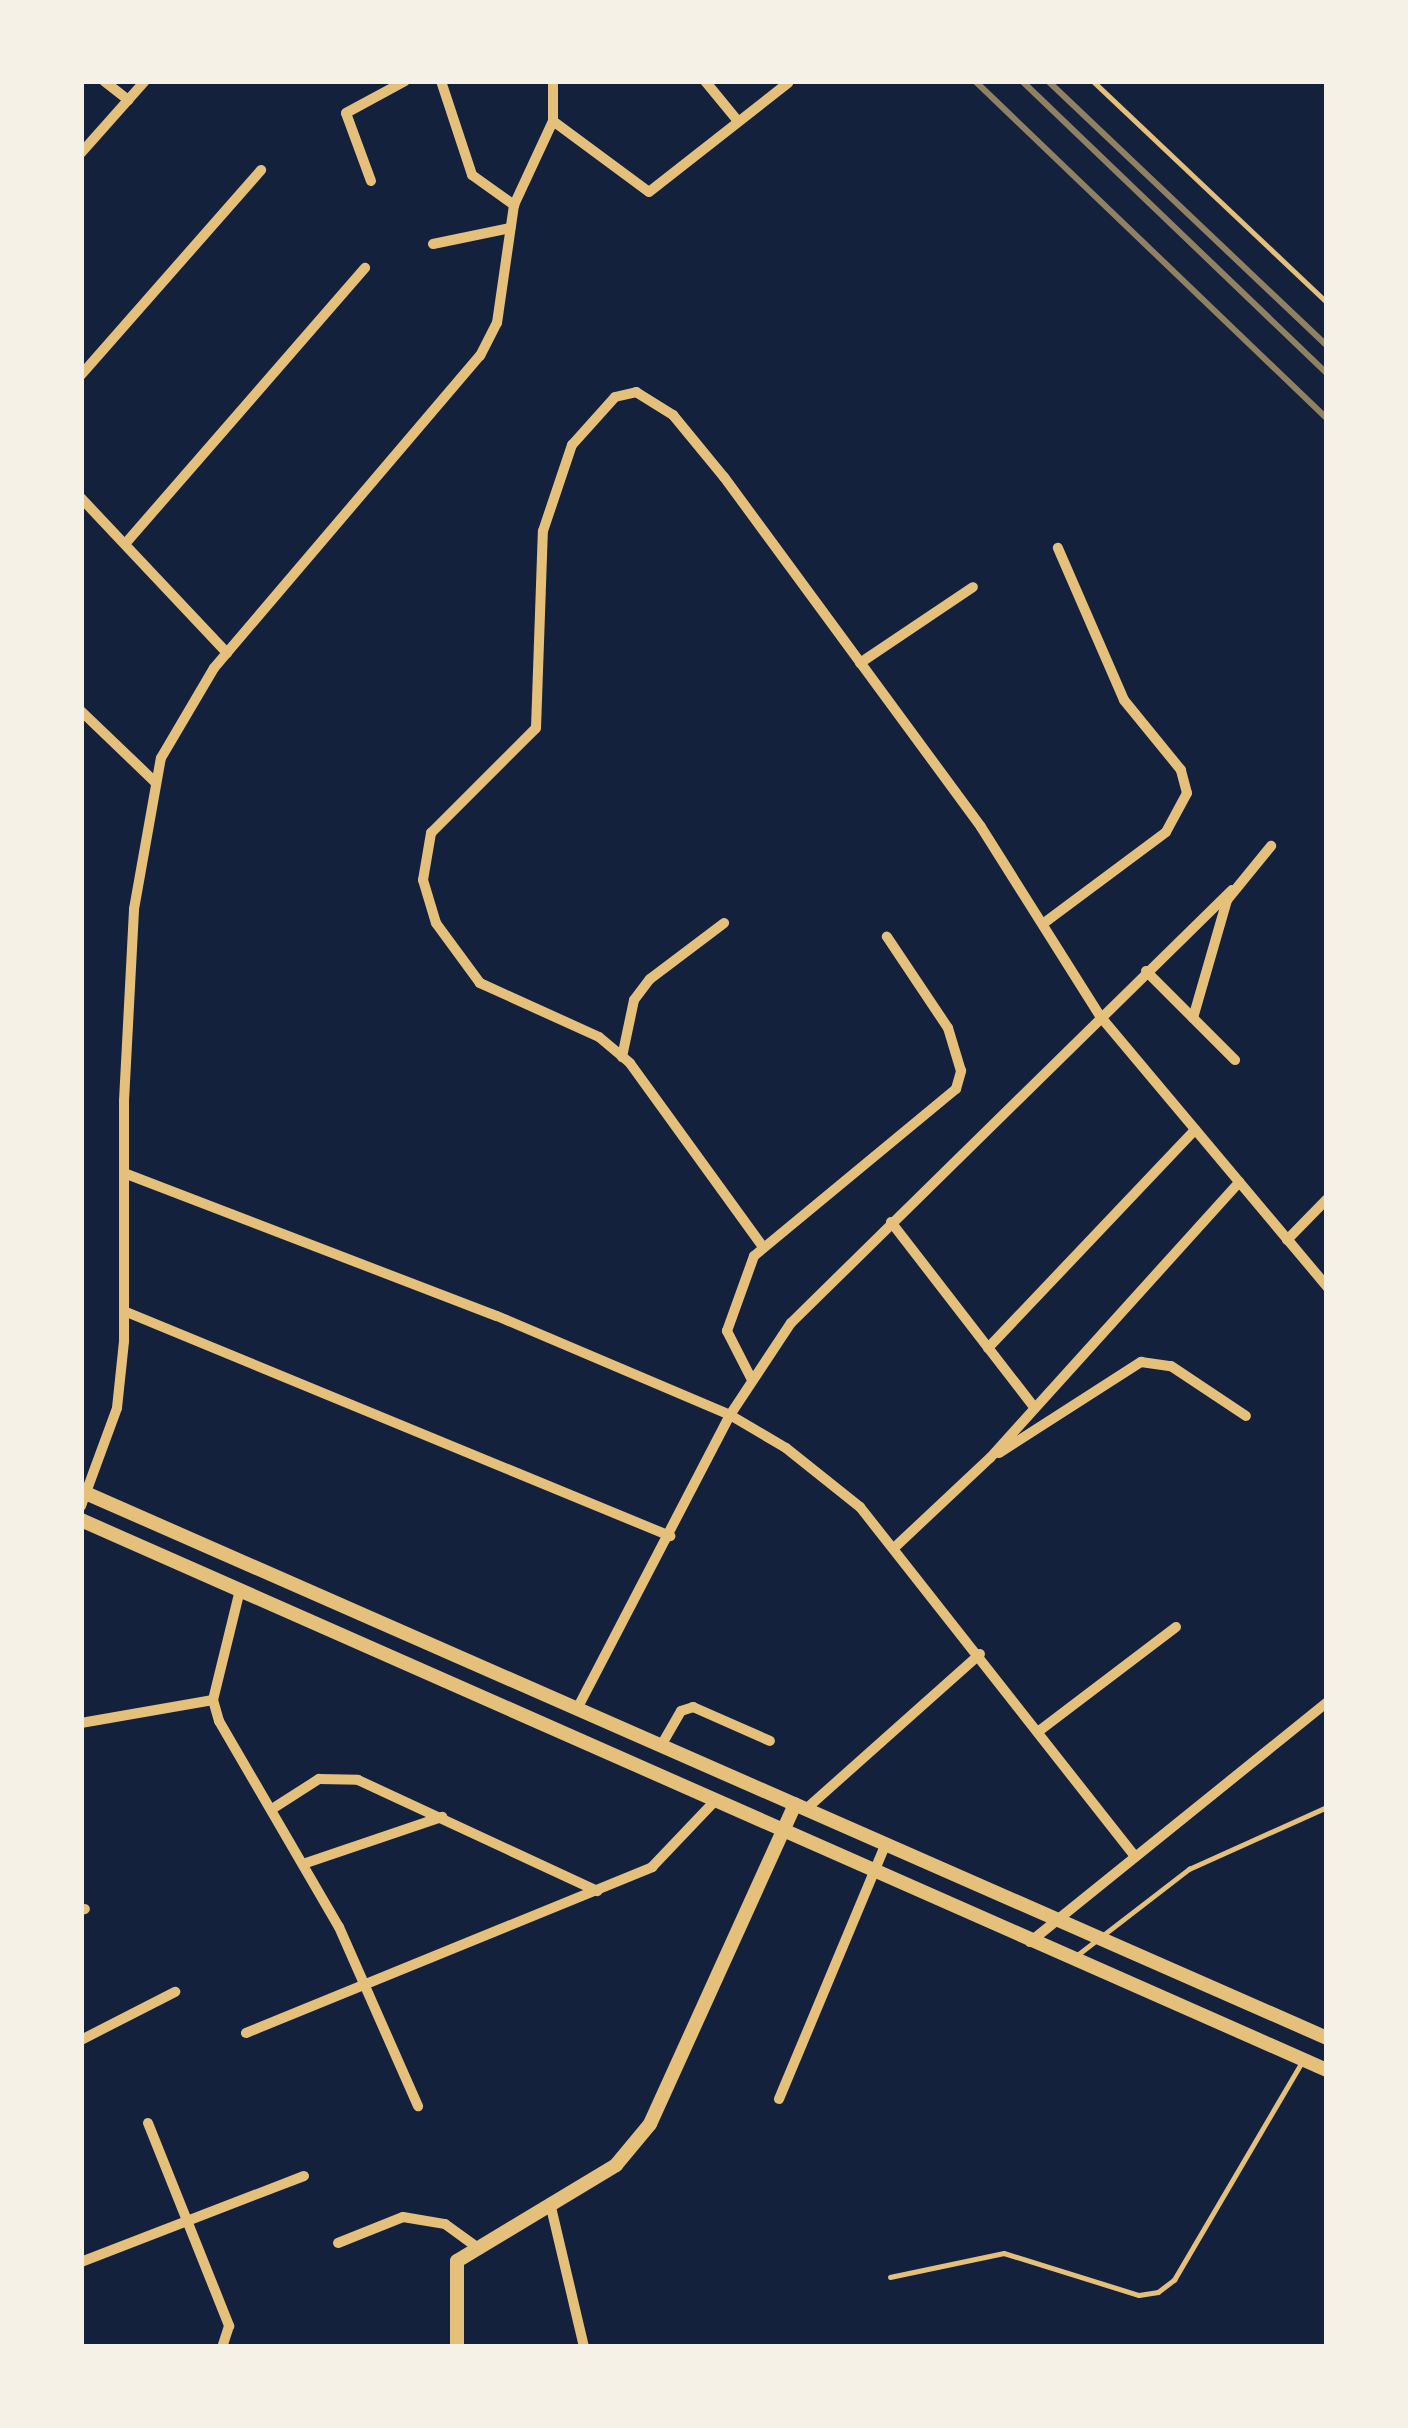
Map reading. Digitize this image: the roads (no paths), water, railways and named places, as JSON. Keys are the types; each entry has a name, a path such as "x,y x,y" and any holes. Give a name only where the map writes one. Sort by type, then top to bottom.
{"street":[{"path":"104,81 128,100"},
{"path":"81,153 145,81"},
{"path":"371,182 346,113 405,81"},
{"path":"441,81 472,175 514,205"},
{"path":"705,81 737,120"},
{"path":"556,82 553,121 514,205 497,323 480,356 227,652 182,713 155,782 134,909 124,1311 117,1408 83,1497 578,1707 1054,1922 1321,2035"},
{"path":"553,121 650,193 788,83"},
{"path":"81,375 261,170"},
{"path":"433,244 510,228"},
{"path":"125,544 365,268"},
{"path":"763,1246 622,1057 599,1037 480,983 436,923 423,880 431,833 536,728 543,531 572,445 592,417 615,397 636,392 674,415 860,663 1044,923 1100,1016 1327,1287"},
{"path":"81,498 227,652"},
{"path":"1044,923 1166,832 1187,793 1181,770 1124,700 1058,548"},
{"path":"860,663 974,587"},
{"path":"81,711 155,782"},
{"path":"578,1707 751,1378 812,1299 1232,890 1270,846"},
{"path":"1193,1018 1232,890"},
{"path":"622,1057 634,1000 650,979 724,922"},
{"path":"751,1378 727,1331 763,1246 934,1114 956,1089 961,1071 948,1028 887,937"},
{"path":"1146,971 1235,1060"},
{"path":"988,1348 1196,1130"},
{"path":"124,1173 730,1415 860,1507 1136,1857"},
{"path":"894,1548 990,1458 1239,1182"},
{"path":"1287,1240 1327,1199"},
{"path":"891,1222 1034,1407"},
{"path":"124,1311 670,1536"},
{"path":"990,1458 1141,1362 1172,1366 1246,1416"},
{"path":"81,1520 712,1804 1327,2070"},
{"path":"240,1590 213,1700 306,1863 365,1982 418,2106"},
{"path":"1039,1731 1176,1627"},
{"path":"457,2347 457,2261 474,2245 616,2165 650,2124 781,1834 800,1807 980,1654"},
{"path":"81,1723 213,1700"},
{"path":"1030,1942 1327,1702"},
{"path":"662,1744 681,1711 693,1707 770,1741"},
{"path":"272,1809 338,1774 442,1817 597,1892"},
{"path":"246,2033 652,1868 712,1804"},
{"path":"306,1863 442,1817"},
{"path":"779,2099 885,1846"},
{"path":"81,2040 175,1992"},
{"path":"148,2123 229,2326 223,2347"},
{"path":"81,2262 304,2176"},
{"path":"550,2203 584,2347"},
{"path":"338,2243 403,2217 445,2224 474,2245"}],"lane":[{"path":"1071,1960 1189,1868 1327,1807"},
{"path":"890,2277 1004,2253 1139,2295 1158,2292 1174,2279 1321,2035"}],"railway":[{"path":"975,81 1327,419"},
{"path":"1022,81 1327,373"},
{"path":"1048,81 1327,346"}]}
